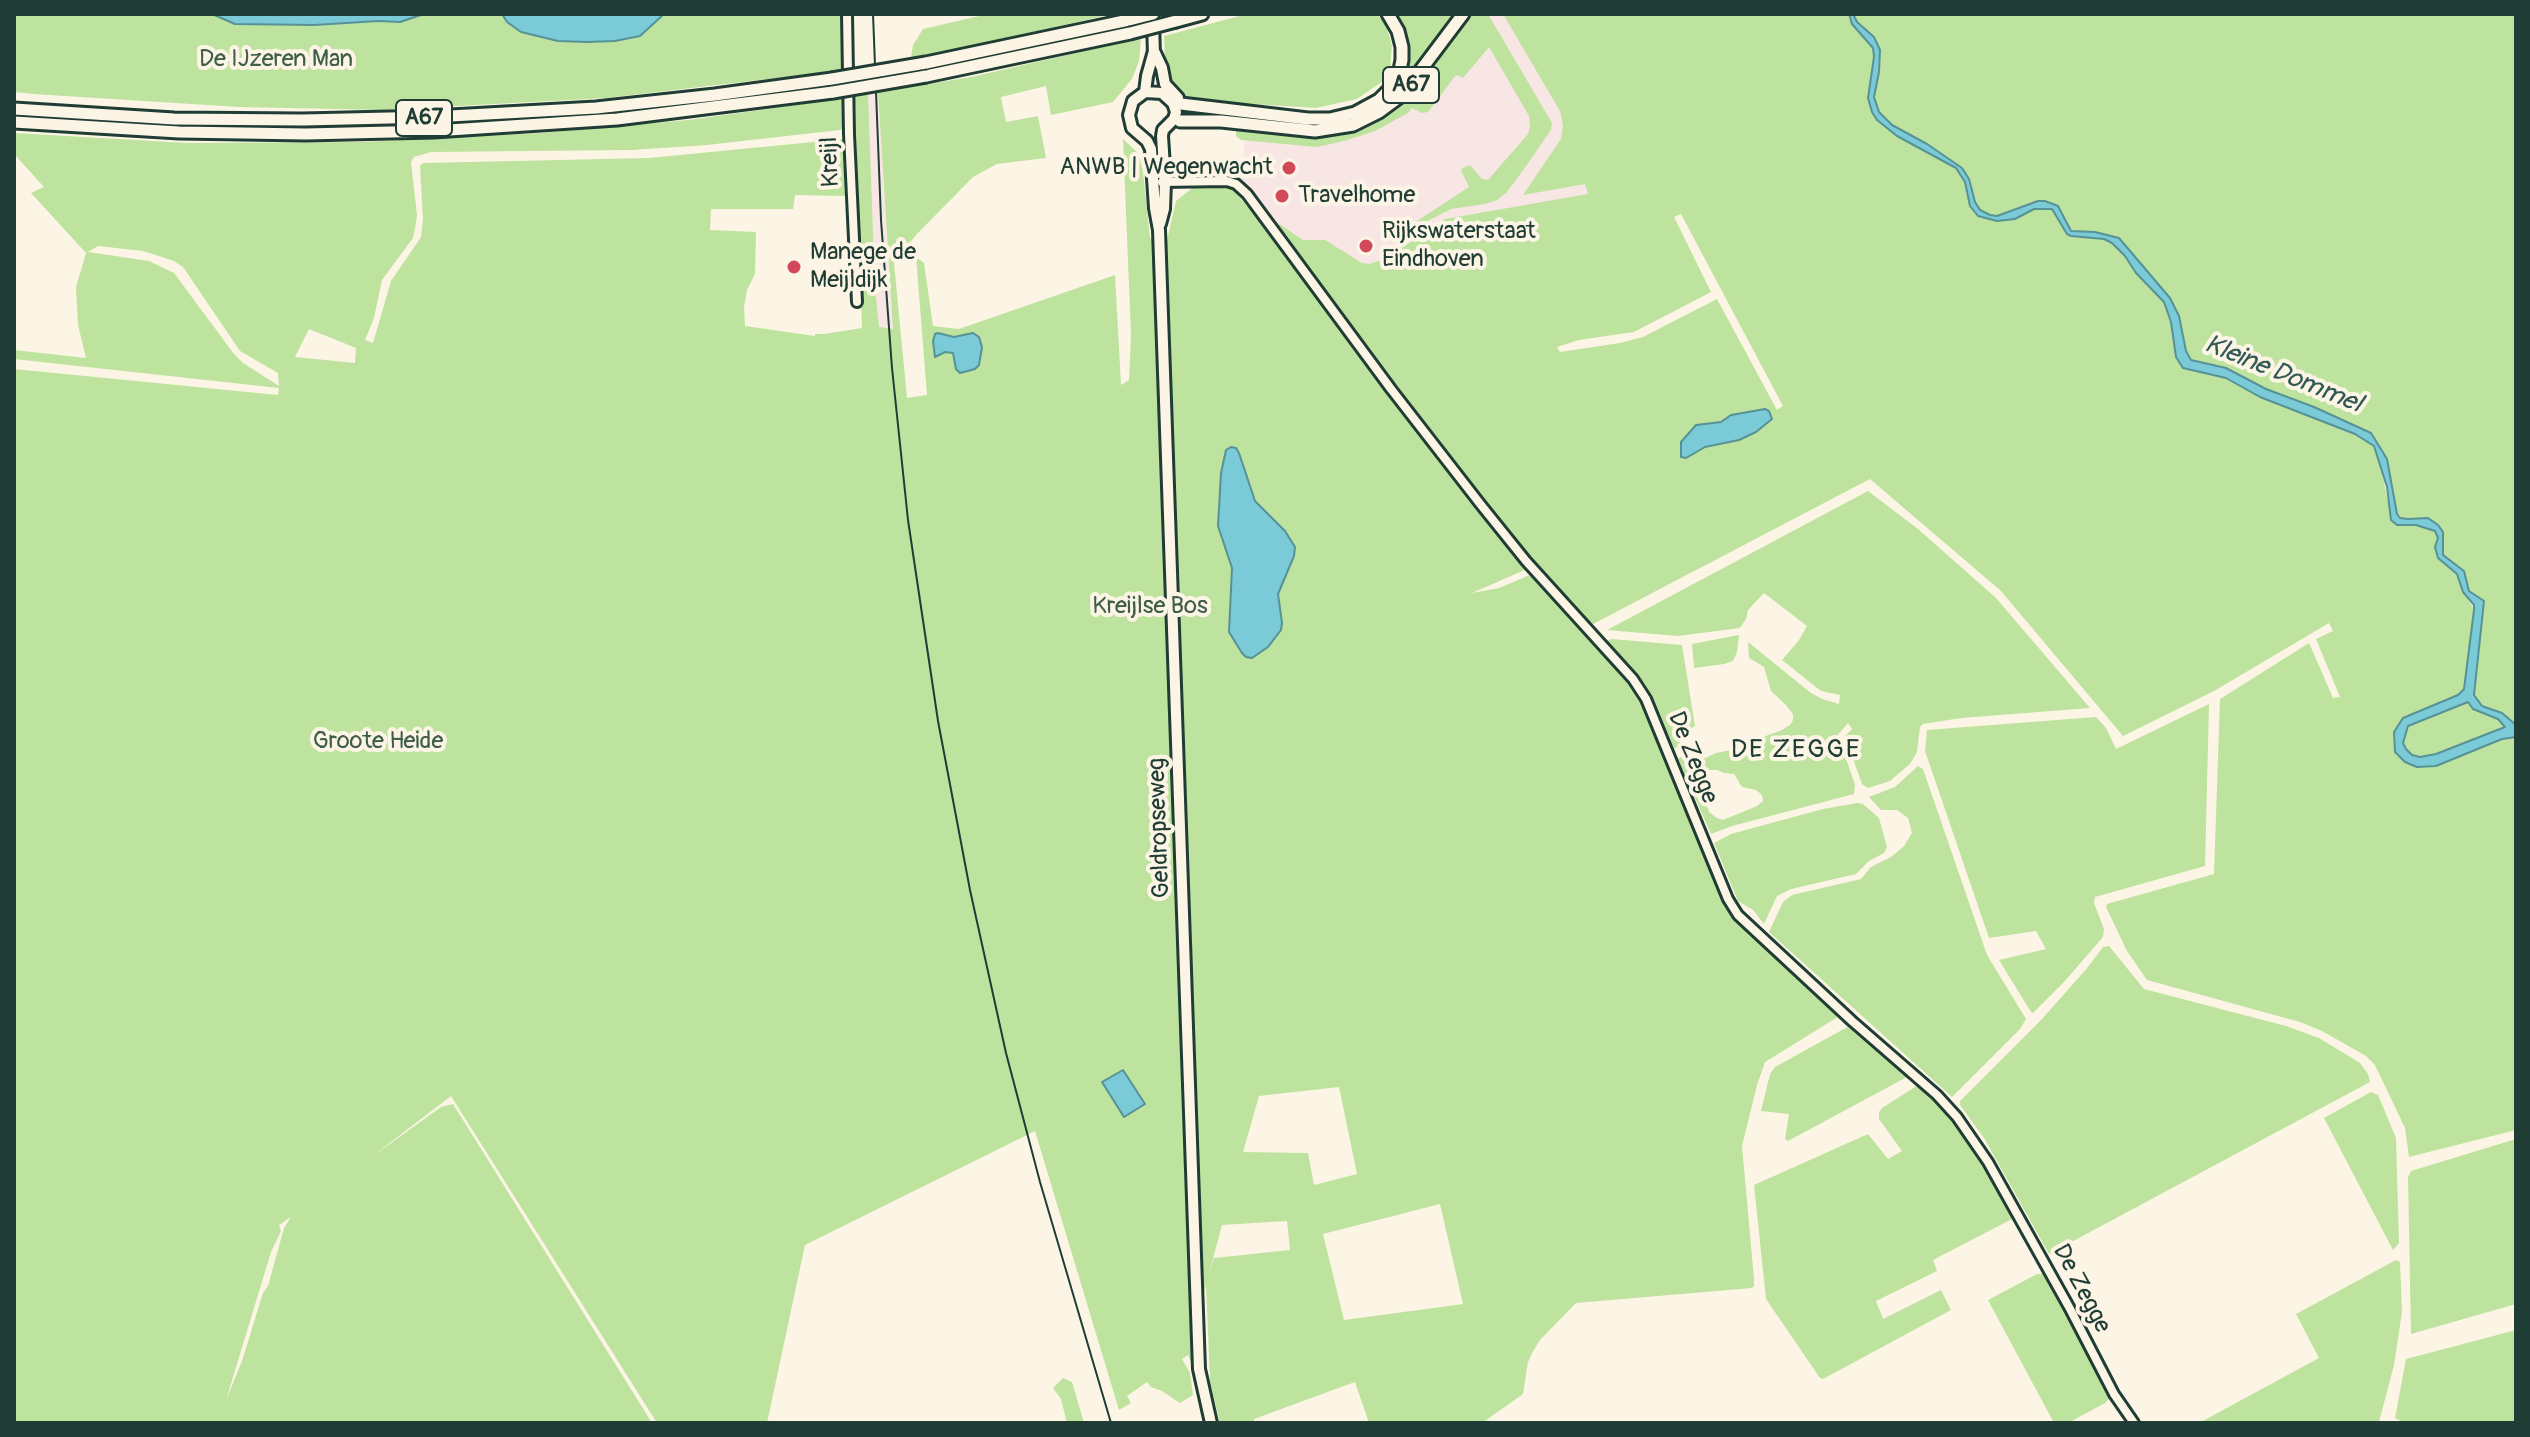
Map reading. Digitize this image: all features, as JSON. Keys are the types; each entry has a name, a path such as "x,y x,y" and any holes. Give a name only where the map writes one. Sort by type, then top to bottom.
{"highway":[{"name":"A67","path":"14,122 179,132 306,134 434,131 617,119 833,92 926,76 1129,26 1153,14"},
{"name":"A67","path":"14,109 174,119 303,120 596,108 832,79 1202,14"},
{"name":"A67","path":"1180,111 1199,105 1201,108 1320,119 1348,115 1368,107 1392,87 1399,75 1402,60 1400,39 1388,14"},
{"name":"A67","path":"1180,111 1221,121 1315,131 1353,125 1389,106 1408,89 1463,14"}],"main road":[{"path":"1153,14 1158,86 1137,106 1132,117 1132,128 1147,141 1159,182"},
{"path":"1154,51 1149,71 1156,91 1180,111 1164,135 1165,160 1159,182"},
{"path":"1132,117 1145,132 1164,135"},
{"name":"Geldropseweg","path":"1159,182 1199,1369 1211,1423"}],"street":[{"name":"Kreijl","path":"848,17 849,134 857,302"},
{"name":"De Zegge","path":"1159,182 1227,181 1247,194 1481,505 1526,561 1633,679 1651,711 1728,899 1738,915 1937,1095 1957,1117 1988,1162 2114,1394 2134,1423"}],"shaded area":[{"path":"1480,14 1511,14 1557,86 1600,198 1369,295 1276,224 1241,181 1245,141 1256,136 1388,116"},
{"path":"878,92 890,288 909,495 896,497 875,287 868,93"}],"green space":[{"name":"De IJzeren Man","path":"14,14 844,14 844,70 607,98 383,110 239,107 33,94 14,92"},
{"path":"988,14 1112,14 965,48 911,57 913,45 923,29"},
{"path":"1247,14 1377,14 1386,25 1392,46 1386,79 1357,99 1316,108 1188,100 1171,85 1165,61 1164,36"},
{"path":"1392,14 1456,14 1412,74 1384,98 1403,72"},
{"path":"1468,14 1488,14 1552,123 1551,130 1519,176 1497,200 1451,209 1420,225 1417,221 1469,187 1461,170 1463,168 1470,165 1482,179 1488,180 1528,134 1529,116 1489,47 1463,78 1456,75 1428,112 1422,113 1412,108 1375,131 1317,147 1241,140 1236,136 1236,125 1344,130 1409,92"},
{"path":"1503,14 1849,14 1857,31 1873,48 1868,98 1878,120 1897,136 1956,168 1965,182 1970,206 1978,216 2015,219 2034,209 2052,209 2067,234 2112,243 2164,302 2171,322 2176,357 2183,368 2226,378 2260,397 2355,434 2374,446 2397,525 2416,525 2435,531 2438,538 2435,547 2443,563 2457,574 2474,610 2464,689 2458,695 2403,718 2394,732 2395,752 2436,766 2502,739 2516,737 2516,1130 2409,1157 2405,1128 2375,1065 2366,1056 2300,1022 2147,980 2127,951 2106,907 2107,904 2214,874 2220,699 2309,643 2333,698 2340,697 2316,639 2333,631 2329,623 2214,691 2123,736 2001,591 1870,479 1593,624 1536,565 1472,593 1499,588 1530,575 1631,686 1647,710 1728,910 1841,1015 1765,1062 1757,1085 1742,1146 1754,1279 1752,1288 1576,1303 1540,1340 1532,1353 1523,1394 1482,1423 1369,1423 1355,1382 1254,1419 1255,1423 1220,1423 1210,1381 1206,1284 1191,1349 1191,1362 1188,1355 1182,1359 1190,1373 1193,1395 1180,1403 1147,1382 1127,1396 1131,1403 1119,1410 1035,1131 805,1245 767,1423 657,1423 451,1096 370,1158 441,1107 453,1104 652,1423 14,1423 14,369 278,395 279,388 14,359 14,350 86,358 78,325 76,287 86,253 31,193 44,187 14,154 14,133 188,143 363,142 540,133 688,120 847,98 846,128 840,130 632,150 431,152 414,157 411,162 417,215 413,238 382,280 374,318 365,340 373,343 391,281 421,237 420,166 423,163 649,158 844,139 845,196 795,195 793,209 711,209 710,230 756,232 755,274 747,290 745,326 815,336 862,328 855,97 868,93 879,327 893,329 878,92 971,77 1141,38 1139,61 1132,79 1113,102 1051,115 1046,86 1001,97 1006,122 1038,116 1046,158 997,164 973,177 916,235 894,263 907,398 927,395 916,257 924,263 933,326 959,329 1115,275 1121,385 1129,380 1131,335 1123,139 1137,152 1142,162 1150,238 1167,240 1176,201 1196,185 1221,184 1232,188 1259,221 1267,225 1274,238 1286,239 1272,219 1303,240 1325,240 1362,263 1370,264 1388,257 1445,219 1588,194 1585,184 1523,195 1561,139 1563,125 1560,111","holes":["1681,214 1783,406 1777,410 1717,299 1643,337 1560,352 1557,347 1579,340 1634,332 1711,292 1674,217","98,246 143,251 183,267 240,351 278,373 279,386 234,354 174,273 149,261 88,252","309,329 356,348 355,363 295,357","1765,409 1769,411 1756,431 1739,440 1705,447 1687,456 1696,425 1721,422 1731,415","1339,1087 1357,1174 1314,1185 1308,1153 1243,1152 1259,1096","1440,1204 1463,1304 1344,1320 1323,1234","291,1217 284,1228 268,1286 226,1400 271,1252 281,1231 279,1225","1287,1221 1290,1250 1214,1258 1209,1274 1222,1225"]},
{"path":"1853,14 2516,14 2516,725 2502,713 2482,706 2474,695 2484,601 2469,590 2461,568 2443,555 2443,532 2438,525 2420,518 2400,518 2397,514 2387,459 2371,433 2266,389 2226,368 2191,360 2186,351 2179,316 2170,297 2119,238 2071,231 2058,206 2045,201 1997,216 1980,210 1962,168 1892,125 1879,112 1874,97 1880,50 1874,37 1857,22"},
{"path":"1868,491 1918,529 1996,598 2090,708 1923,724 1917,752 1910,764 1890,781 1868,788 1862,784 1845,736 1852,729 1848,723 1838,735 1855,785 1854,794 1711,834 1691,789 1703,792 1709,812 1723,820 1757,806 1763,801 1762,795 1756,790 1742,787 1734,774 1717,770 1687,780 1678,758 1685,756 1694,761 1701,760 1740,748 1790,725 1793,714 1771,691 1764,667 1749,658 1748,642 1811,693 1839,704 1840,695 1821,691 1782,660 1807,626 1764,593 1748,610 1740,628 1678,636 1607,630"},
{"path":"1739,635 1733,661 1694,668 1692,644"},
{"path":"1605,641 1682,645 1695,726 1684,734 1679,747 1674,748 1647,690"},
{"path":"2468,701 2482,714 2498,719 2505,727 2436,754 2420,757 2406,749 2403,743 2408,726"},
{"path":"2209,704 2205,866 2095,897 2094,903 2104,929 2103,937 2064,982 2031,1012 1999,960 2046,949 2036,931 1989,938 1925,751 1927,730 2096,717 2106,728 2116,749"},
{"path":"1918,766 1923,769 1987,955 2026,1019 2020,1029 1952,1097 1769,932 1783,902 1792,895 1861,879 1871,867 1904,846 1912,833 1908,818 1897,810 1881,810 1869,797 1895,787"},
{"path":"1863,804 1879,818 1887,847 1884,853 1869,861 1856,874 1791,889 1777,896 1764,924 1753,910 1738,901 1714,843 1731,834"},
{"path":"2109,946 2144,989 2286,1026 2319,1038 2360,1063 2370,1082 2049,1254 1960,1101 2042,1019 2103,947"},
{"path":"1851,1025 1907,1077 1788,1141 1785,1139 1789,1114 1761,1111 1770,1074 1775,1067"},
{"path":"1918,1085 1962,1126 2014,1218 1933,1260 1937,1271 1876,1301 1883,1319 1941,1290 1951,1310 1823,1379 1766,1299 1754,1185 1868,1134 1888,1159 1902,1151 1879,1119 1879,1112"},
{"path":"2371,1092 2378,1095 2396,1138 2399,1243 2393,1250 2324,1118"},
{"path":"2516,1139 2516,1304 2411,1334 2408,1177 2411,1171"},
{"path":"2396,1260 2400,1262 2402,1312 2394,1365 2379,1422 2199,1423 2319,1358 2296,1314"},
{"path":"2037,1274 2043,1274 2111,1397 2068,1423 2054,1423 1988,1300"},
{"path":"2516,1330 2516,1423 2405,1423 2395,1418 2406,1359"},
{"path":"1063,1378 1072,1382 1084,1423 1067,1423 1061,1399 1053,1388"}],"water":[{"path":"212,14 424,14 400,22 314,25 235,24"},
{"path":"502,14 664,14 640,36 587,42 558,41 521,32"},
{"path":"1849,14 1853,14 1857,22 1874,37 1880,50 1874,97 1879,112 1892,125 1962,168 1980,210 1997,216 2045,201 2058,206 2071,231 2095,232 2119,238 2170,298 2179,316 2186,351 2191,360 2226,368 2266,389 2371,433 2387,459 2397,514 2400,518 2428,518 2438,525 2443,532 2443,555 2464,571 2469,591 2484,601 2474,695 2482,706 2502,713 2516,725 2516,737 2502,739 2436,766 2417,767 2405,762 2395,752 2394,732 2403,718 2458,695 2464,689 2474,605 2463,592 2457,574 2438,558 2435,531 2416,525 2397,525 2391,520 2387,487 2374,446 2355,434 2260,397 2226,378 2183,368 2176,357 2171,322 2164,302 2112,243 2067,234 2052,209 2034,209 2015,219 1997,221 1978,216 1970,206 1965,182 1956,168 1897,136 1877,120 1868,98 1873,48 1852,24","holes":["2468,702 2473,709 2498,719 2505,727 2436,754 2420,757 2406,749 2403,743 2408,726"]},
{"path":"938,333 954,337 973,333 979,337 982,347 979,365 960,373 956,369 953,353 945,352 935,357 933,341"},
{"path":"1765,409 1772,419 1756,432 1739,440 1705,447 1686,458 1681,457 1681,442 1696,425 1721,422 1731,415"},
{"path":"1231,447 1239,453 1255,501 1285,531 1295,547 1278,594 1281,630 1268,647 1252,658 1242,653 1229,632 1232,568 1218,526 1221,473 1226,450"},
{"path":"1123,1070 1145,1104 1124,1117 1102,1082"}],"railway":[{"path":"873,14 881,220 892,368 908,520 938,721 970,890 1006,1053 1040,1182 1111,1423"}],"place":[{"name":"ANWB | Wegenwacht","path":"1289,168"},
{"name":"Travelhome","path":"1282,196"},
{"name":"Rijkswaterstaat Eindhoven","path":"1366,246"},
{"name":"Manege de Meijldijk","path":"794,267"}],"district":[{"name":"DE ZEGGE","path":"1796,750"}],"water label":[{"name":"Kleine Dommel","path":"2283,375"}],"park label":[{"name":"Kreijlse Bos","path":"1150,607"},
{"name":"Groote Heide","path":"378,742"}]}
